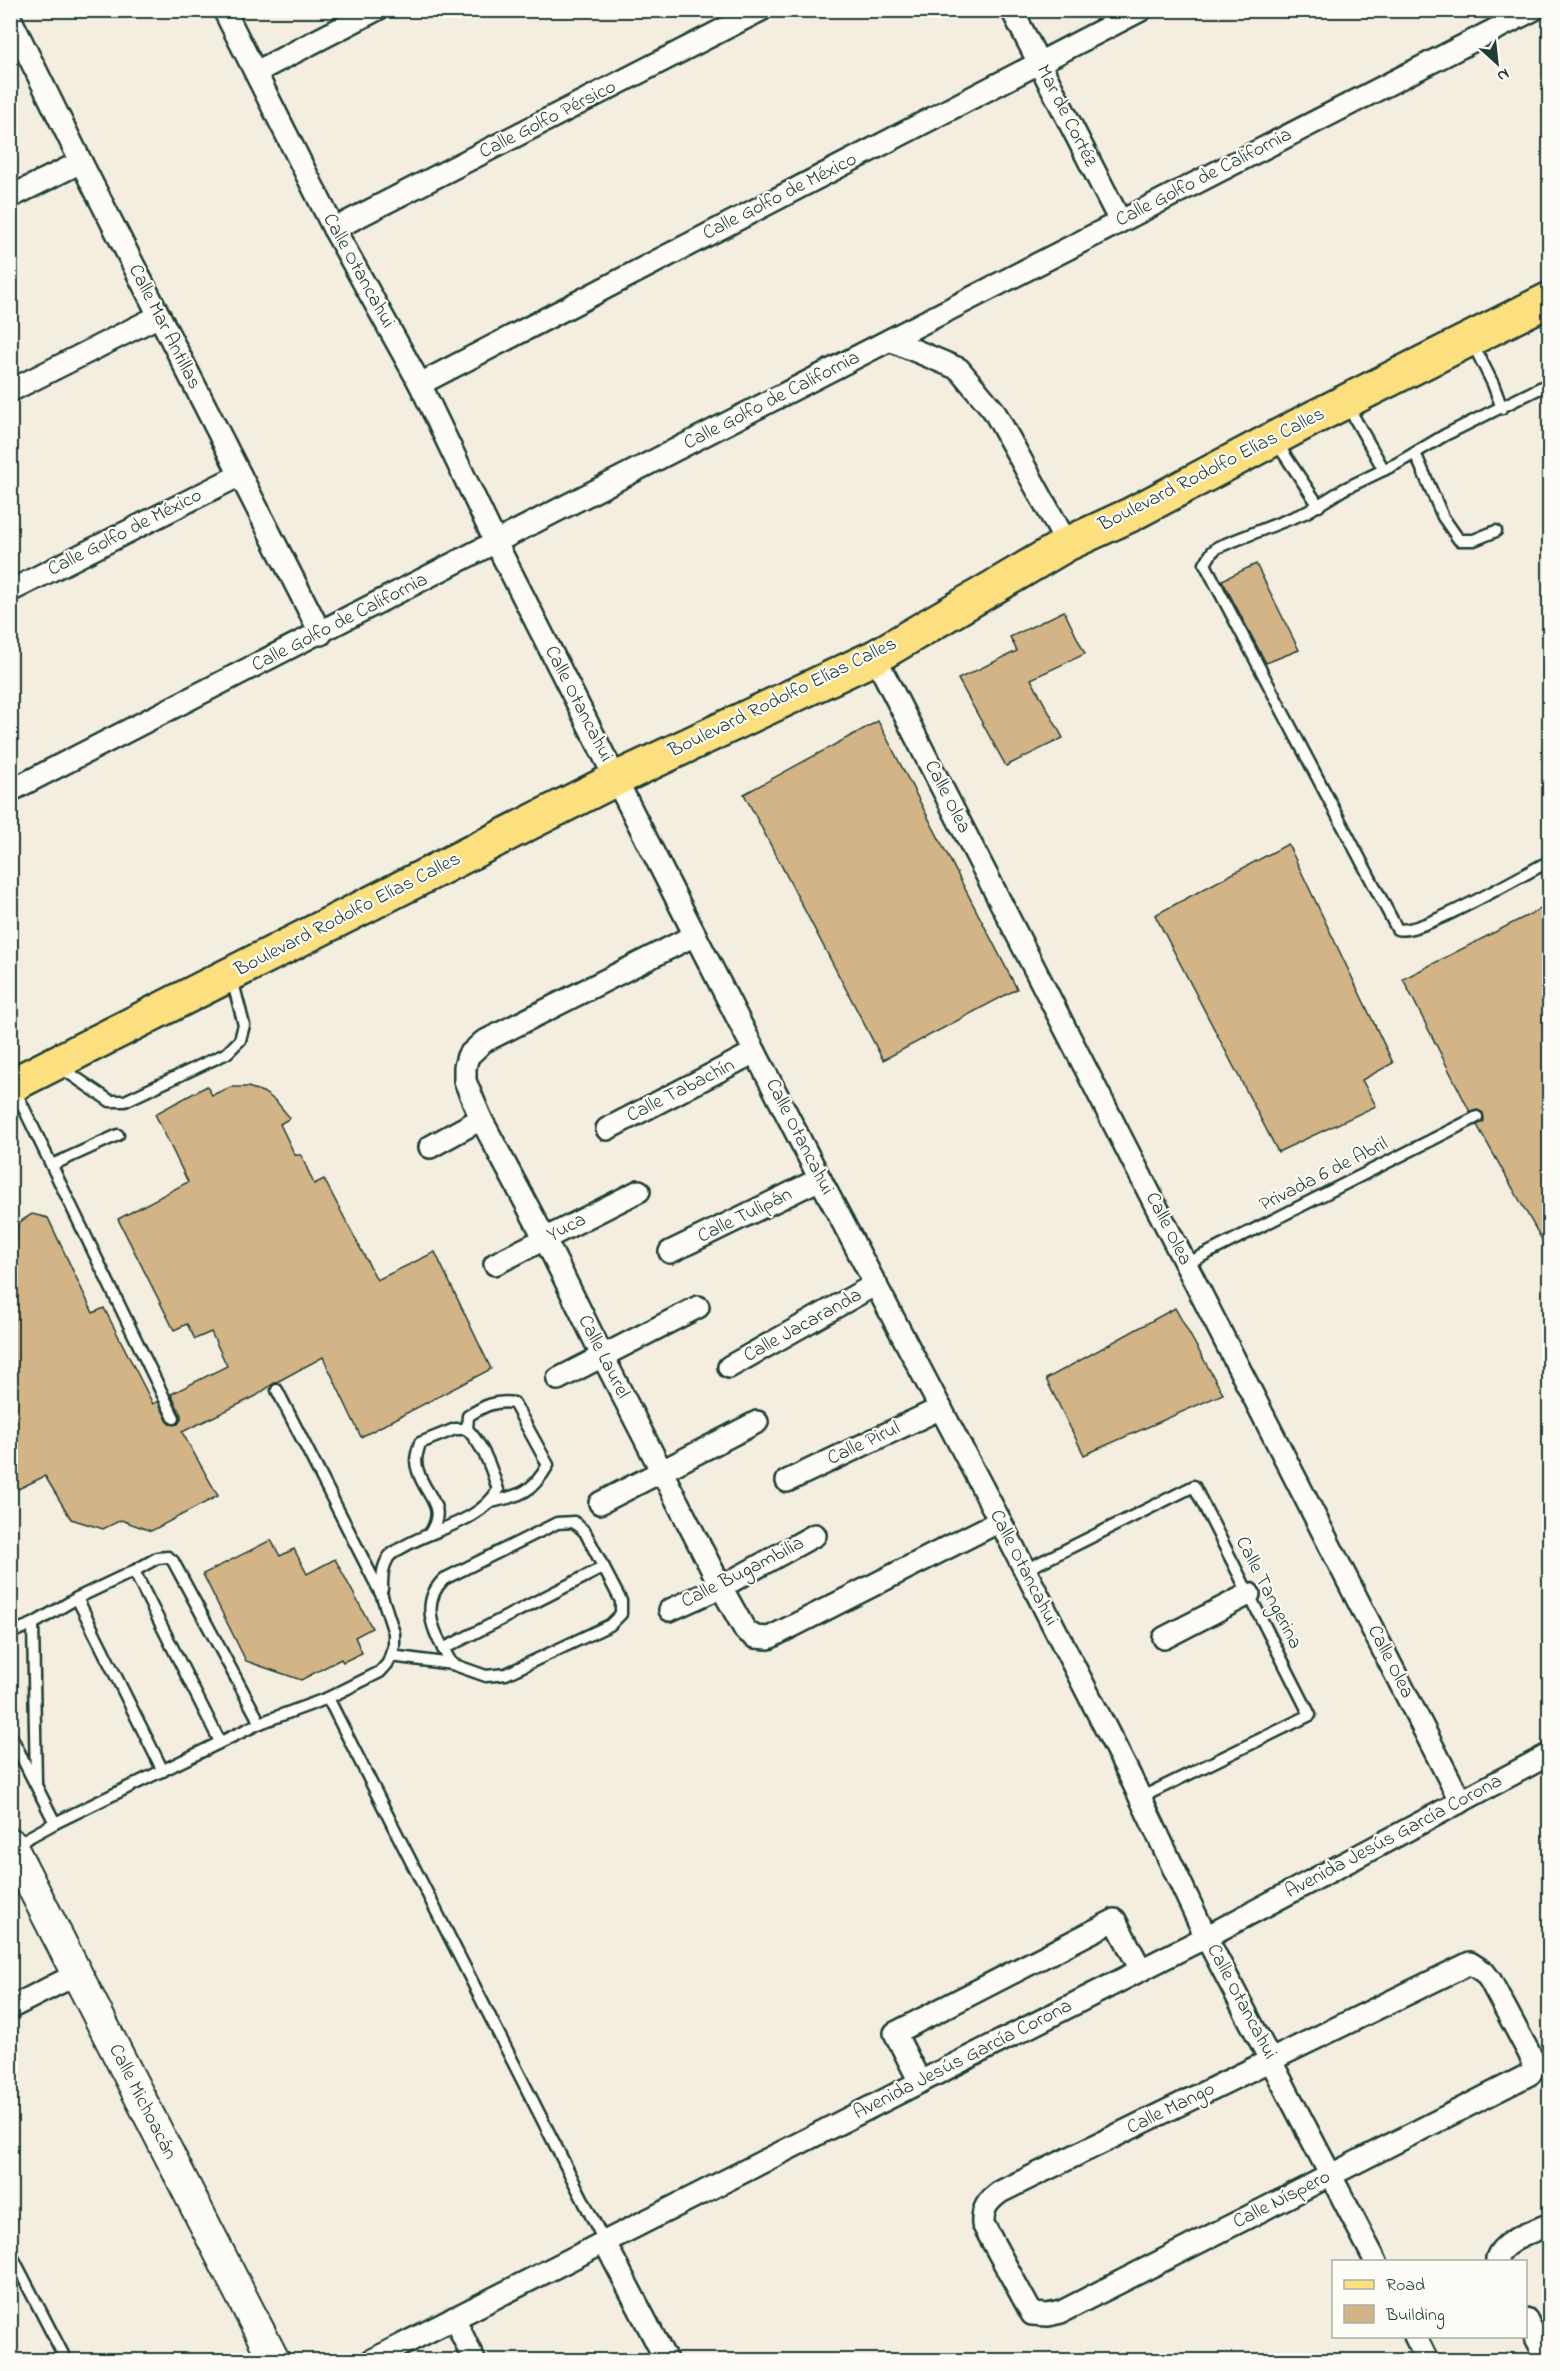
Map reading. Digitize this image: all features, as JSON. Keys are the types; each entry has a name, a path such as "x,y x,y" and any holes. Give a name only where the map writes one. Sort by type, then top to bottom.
{"main road":[{"name":"Boulevard Rodolfo Elías Calles","path":"12,1085 616,779 875,657 1067,544 1130,515 1345,402 1550,299"},
{"name":"Calle Michoacán","path":"11,1845 274,2361"}],"street":[{"name":"Calle Otancahui","path":"224,10 334,229 420,384 496,543 695,935 1000,1521 1140,1798 1206,1937 1375,2260"},
{"path":"256,72 376,10"},
{"name":"Calle Golfo Pérsico","path":"334,229 761,10"},
{"name":"Mar de Cortéz","path":"1012,10 1120,221"},
{"name":"Calle Golfo de México","path":"420,384 1141,10"},
{"name":"Calle Golfo de California","path":"10,791 321,634 1533,10"},
{"name":"Calle Mar Antillas","path":"10,18 321,634"},
{"path":"10,197 81,162"},
{"path":"10,391 159,316"},
{"path":"890,340 959,369 994,411 1067,544"},
{"name":"Calle Golfo de México","path":"10,591 240,475"},
{"name":"Calle Olea","path":"875,657 1461,1802"},
{"name":"Calle Laurel","path":"695,935 483,1042 468,1056 465,1081 481,1119 545,1239 721,1587 745,1630 755,1637 769,1638 1000,1521"},
{"name":"Calle Tabachín","path":"607,1129 755,1052"},
{"path":"430,1146 481,1119"},
{"name":"Calle Tulipán","path":"670,1252 820,1179"},
{"name":"Yuca","path":"495,1264 639,1191"},
{"name":"Calle Jacaranda","path":"729,1367 876,1284"},
{"path":"558,1379 698,1307"},
{"name":"Calle Pirul","path":"788,1481 940,1408"},
{"path":"600,1503 757,1422"},
{"name":"Calle Bugambilia","path":"670,1610 721,1587 815,1536"},
{"path":"1164,1638 1249,1594"},
{"name":"Avenida Jesús García Corona","path":"372,2361 1206,1937 1550,1754"},
{"path":"920,2082 895,2033 1104,1925 1115,1920 1141,1970"},
{"name":"Calle Mango","path":"1032,2314 983,2224 982,2214 987,2202 1000,2192 1470,1963 1484,1972 1503,2001 1535,2064 1530,2074"},
{"path":"10,2008 77,1974"},
{"name":"Calle Níspero","path":"1032,2314 1048,2315 1061,2312 1530,2074"},
{"path":"1498,2260 1501,2250 1512,2242 1550,2224"},
{"path":"604,2243 666,2361"},
{"path":"454,2318 474,2361"},
{"path":"1527,2321 1548,2361"},
{"path":"1416,2338 1427,2361"}],"lane":[{"path":"1471,339 1502,408"},
{"path":"1550,383 1445,435 1384,470 1344,489 1319,506 1218,547 1205,564 1394,926 1400,931 1406,931 1431,923 1550,861"},
{"path":"1345,402 1384,470"},
{"path":"1274,439 1319,506"},
{"path":"1415,453 1443,517 1459,540 1474,540 1496,531"},
{"path":"55,1063 110,1101 125,1101 226,1053 240,1040 244,1025 231,975"},
{"path":"12,1085 174,1418"},
{"name":"Privada 6 de Abril","path":"1186,1264 1477,1118"},
{"path":"52,1165 118,1135"},
{"path":"11,1845 220,1742 328,1698 380,1672 391,1656 394,1646 393,1633 382,1596 277,1390"},
{"path":"382,1596 382,1572 389,1556 430,1533 477,1513 491,1502 498,1490 479,1442 467,1429 468,1416 486,1405 500,1401 514,1403 548,1465 531,1489 522,1495 491,1502"},
{"path":"430,1533 437,1523 438,1511 418,1473 416,1459 420,1443 439,1433 454,1429 467,1429"},
{"name":"Calle Tangerina","path":"1025,1570 1194,1486 1249,1594 1310,1715 1140,1798"},
{"path":"391,1656 452,1664 486,1676 506,1674 610,1625 621,1614 621,1601 585,1532 574,1522 557,1523 444,1579 435,1588 431,1605 431,1625 452,1664"},
{"path":"10,1633 33,1624 77,1598 162,1556 173,1561 260,1724"},
{"path":"443,1649 604,1568"},
{"path":"134,1571 220,1742"},
{"path":"77,1598 163,1771"},
{"path":"33,1624 36,1783"},
{"path":"328,1698 604,2243"},
{"path":"10,1734 55,1823"},
{"path":"10,2252 66,2361"}],"building":[{"path":"1256,564 1299,650 1266,663 1222,580"},
{"path":"1064,611 1085,654 1031,679 1063,738 1006,766 958,679 1017,651 1010,637"},
{"path":"878,721 1017,989 883,1060 744,794"},
{"path":"1288,844 1393,1063 1362,1080 1376,1106 1278,1152 1155,915"},
{"path":"1550,904 1550,1254 1477,1125 1484,1121 1483,1113 1478,1110 1470,1112 1403,979"},
{"path":"207,1086 212,1095 231,1087 248,1087 263,1092 276,1101 290,1118 280,1124 295,1155 301,1155 314,1184 324,1179 377,1280 435,1252 491,1369 361,1437 323,1357 273,1384 256,1396 182,1432 218,1496 151,1531 121,1520 103,1529 71,1519 45,1476 10,1493 10,1254 15,1254 18,1223 32,1214 48,1218 93,1313 104,1308 153,1404 158,1401 169,1424 178,1424 181,1415 171,1394 227,1366 211,1332 195,1339 187,1324 174,1330 118,1219 188,1182 155,1114"},
{"path":"1175,1308 1223,1394 1084,1455 1046,1379"},
{"path":"271,1540 280,1556 294,1549 307,1574 335,1559 372,1628 355,1637 362,1653 343,1662 341,1659 301,1680 246,1661 203,1574"}]}
